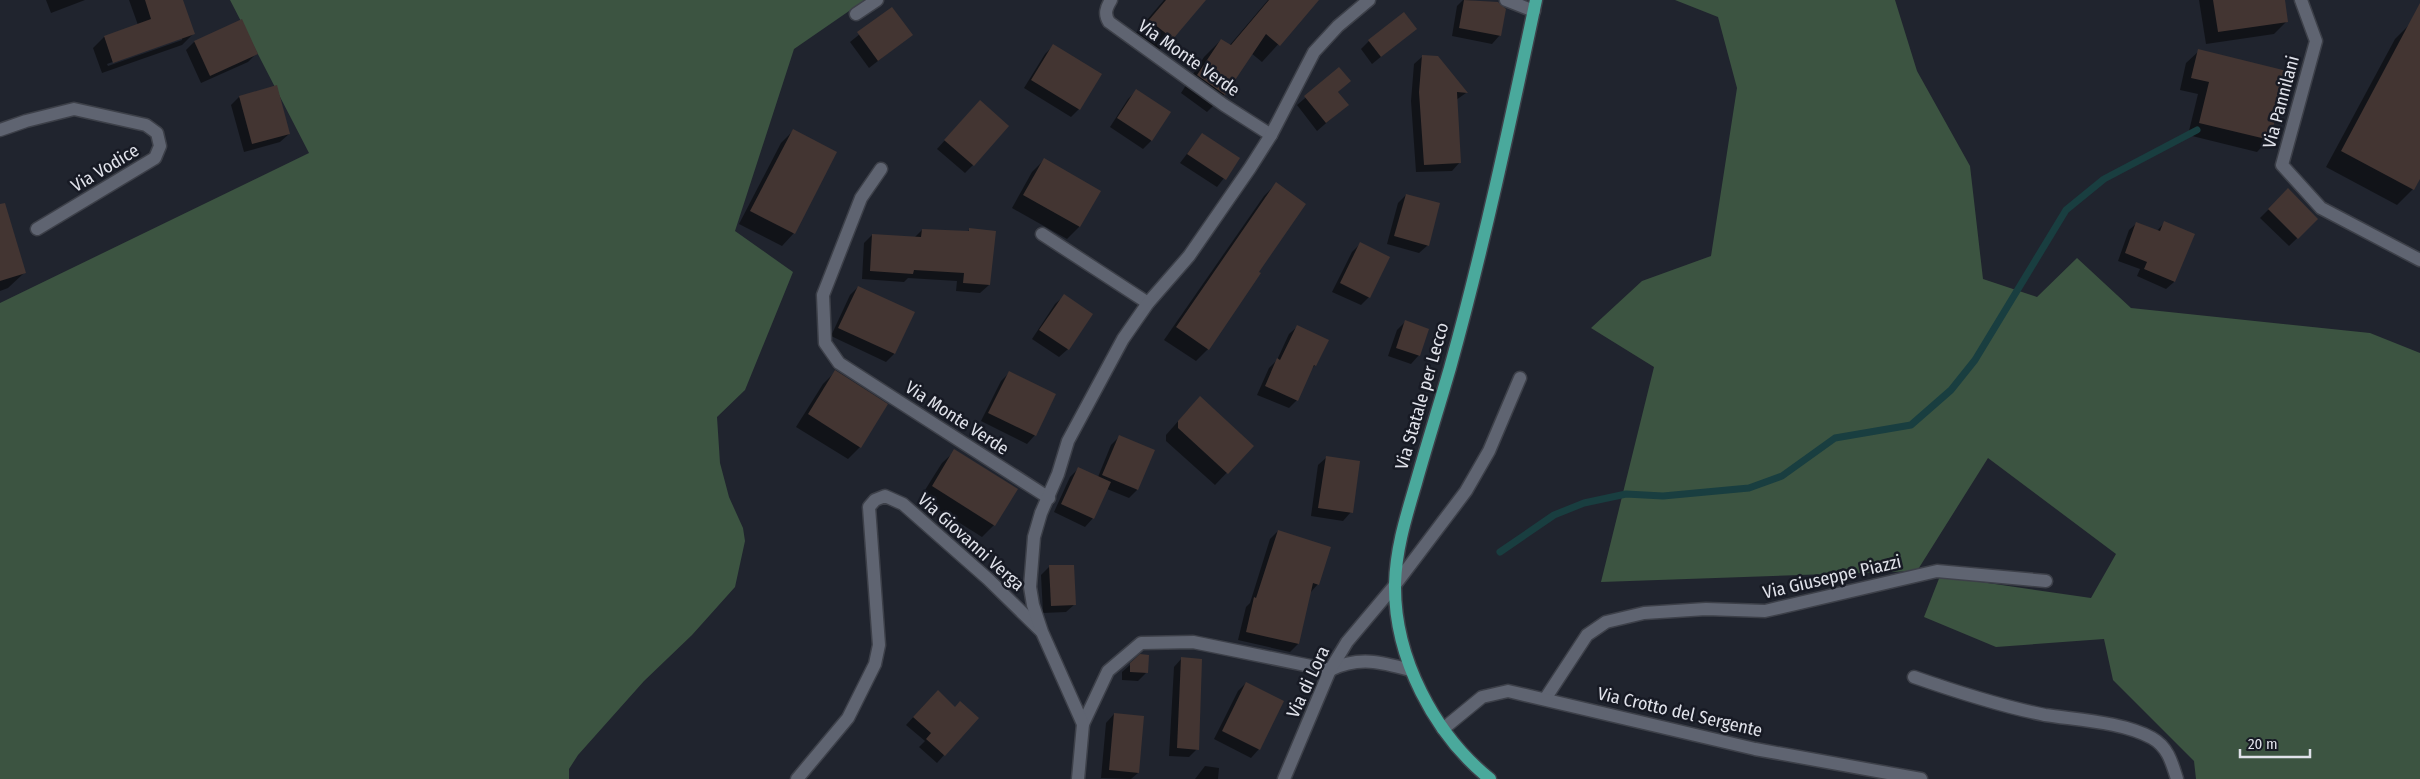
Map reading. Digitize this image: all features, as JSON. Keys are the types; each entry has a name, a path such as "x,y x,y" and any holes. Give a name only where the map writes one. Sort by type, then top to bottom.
{"main road":[{"name":"Via Statale per Lecco","path":"1490,779 1453,744 1410,670 1399,619 1395,585 1398,541 1450,368 1498,183 1535,5"}],"street":[{"path":"856,14 877,0"},
{"name":"Via Monte Verde","path":"1111,0 1106,11 1106,17 1109,22 1224,105 1271,134"},
{"path":"1083,724 1042,632 1033,605 1030,587 1034,537 1068,441 1123,339 1148,303 1189,256 1271,134 1314,52 1338,26 1370,0"},
{"path":"1506,0 1535,5"},
{"name":"Via Pannilani","path":"2301,0 2316,41 2282,165 2321,208 2420,260"},
{"name":"Via Vodice","path":"0,130 26,121 74,110 146,125 157,133 160,146 155,158 37,229"},
{"name":"Via Monte Verde","path":"881,168 861,198 824,295 825,343 839,363 1049,498"},
{"path":"1042,234 1148,303"},
{"name":"Via di Lora","path":"1284,779 1330,670 1347,642 1395,585 1475,475 1489,451 1520,378"},
{"name":"Via Giovanni Verga","path":"797,779 848,718 875,664 879,645 869,507 875,500 885,496 903,504 988,579 1042,632"},
{"name":"Via Giuseppe Piazzi","path":"1545,699 1587,636 1606,622 1644,613 1706,609 1765,612 1937,571 2046,581"},
{"path":"1078,779 1083,724 1108,670 1141,643 1193,642 1330,670 1347,662 1379,662 1410,670"},
{"path":"1914,678 1983,701 2045,714 2114,725 2153,738 2169,753 2177,779"},
{"name":"Via Crotto del Sergente","path":"1443,729 1482,698 1508,690 1755,749 1921,779"}],"green space":[{"path":"230,0 865,0 794,49 735,231 793,272 745,390 717,417 720,463 729,497 743,528 745,541 735,587 692,635 644,681 578,755 569,769 569,779 0,779 0,303 309,153"},
{"path":"1675,0 1895,0 1917,71 1970,166 1983,279 2037,297 2077,258 2131,308 2370,333 2420,353 2420,779 2196,779 2194,761 2113,680 2104,639 1996,647 1924,617 1940,576 2091,598 2116,554 1988,458 1917,571 1601,582 1654,367 1591,328 1642,281 1711,256 1737,88 1718,17"}],"building":[{"path":"145,0 183,0 195,34 113,63 104,36 151,19"},
{"path":"1166,0 1206,0 1173,39 1149,20"},
{"path":"1269,0 1319,0 1280,46 1266,34 1225,95 1197,75 1221,39 1231,45"},
{"path":"1464,0 1498,2 1506,9 1501,36 1459,28"},
{"path":"2213,0 2285,0 2288,22 2218,32"},
{"path":"2420,3 2420,179 2414,190 2341,151"},
{"path":"892,7 913,35 878,61 857,32"},
{"path":"1404,12 1417,29 1381,57 1368,40"},
{"path":"242,19 258,54 210,76 194,41"},
{"path":"1053,44 1102,74 1080,110 1031,80"},
{"path":"2198,49 2287,71 2270,140 2199,123 2209,82 2191,78"},
{"path":"1422,55 1438,56 1468,93 1457,92 1461,163 1424,165 1419,92"},
{"path":"1339,67 1351,81 1338,92 1349,105 1326,123 1304,96"},
{"path":"277,85 290,134 252,144 239,96"},
{"path":"1136,89 1171,112 1152,141 1117,118"},
{"path":"980,100 1009,126 974,166 944,140"},
{"path":"793,129 837,152 795,234 750,211"},
{"path":"1202,133 1240,158 1226,180 1187,154"},
{"path":"1044,158 1101,191 1080,227 1023,195"},
{"path":"1276,182 1306,204 1259,272 1261,273 1209,350 1176,327"},
{"path":"2288,188 2318,219 2298,239 2268,209"},
{"path":"1406,194 1440,203 1429,246 1394,236"},
{"path":"5,203 26,273 0,281 0,204"},
{"path":"2164,221 2195,234 2175,282 2144,269 2147,262 2125,253 2136,222 2160,231"},
{"path":"969,228 996,231 990,285 963,283 964,273 914,270 913,274 870,271 872,234 921,237 922,229 969,231"},
{"path":"1360,242 1390,257 1370,298 1340,283"},
{"path":"858,286 915,312 895,354 838,328"},
{"path":"1064,294 1093,314 1069,350 1039,330"},
{"path":"1405,320 1429,329 1420,356 1396,348"},
{"path":"1297,325 1329,340 1316,366 1314,365 1298,401 1265,386 1277,358 1280,360"},
{"path":"835,370 888,404 861,448 808,414"},
{"path":"1009,371 1056,394 1036,436 988,413"},
{"path":"1200,396 1254,446 1228,474 1178,428 1178,421"},
{"path":"1119,435 1155,450 1138,490 1102,475"},
{"path":"954,449 1018,489 995,526 932,486"},
{"path":"1326,456 1360,461 1353,513 1318,508"},
{"path":"1078,467 1111,482 1094,519 1061,504"},
{"path":"1278,530 1331,547 1319,585 1313,583 1299,644 1246,632 1254,597 1256,598"},
{"path":"1049,565 1074,565 1076,605 1051,606"},
{"path":"1140,654 1149,655 1148,673 1130,672 1130,663"},
{"path":"1181,657 1202,659 1199,750 1177,748"},
{"path":"1246,682 1284,701 1260,750 1222,731"},
{"path":"938,690 955,707 960,701 979,718 945,756 926,739 931,733 913,717"},
{"path":"1114,713 1144,716 1139,773 1109,770"}],"waterway":[{"path":"1500,552 1554,515 1584,503 1626,494 1663,496 1749,488 1782,476 1835,438 1911,425 1951,390 1975,360 2066,210 2104,179 2197,130"}]}
